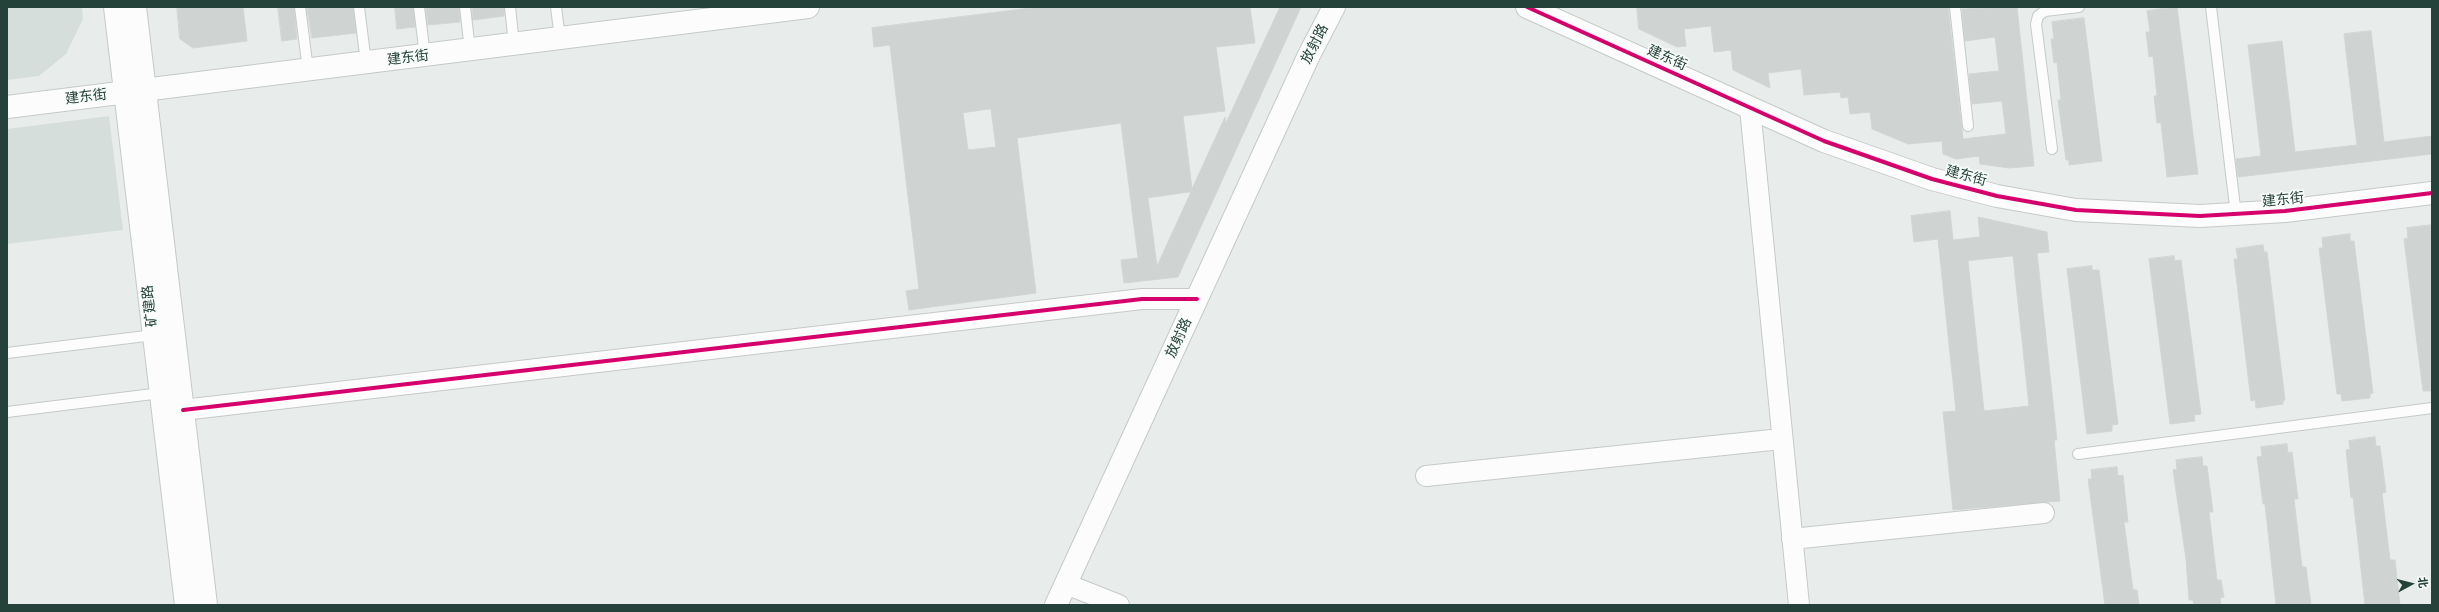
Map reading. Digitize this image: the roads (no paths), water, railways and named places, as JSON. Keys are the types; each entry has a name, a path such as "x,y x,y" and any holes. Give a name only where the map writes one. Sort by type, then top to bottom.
{"street":[{"name":"矿建路","path":"114,7 135,91 183,410 206,605"},
{"name":"矿建路","path":"135,7 135,91 154,335 186,605"},
{"name":"建东街","path":"7,107 808,7"},
{"name":"放射路","path":"1056,605 1309,55 1334,7"},
{"name":"建东街","path":"1527,7 1824,141 1932,179 1997,196 2076,210 2123,213 2236,215 2432,193"},
{"path":"1750,108 1781,439 1799,605"},
{"path":"183,410 1142,299 1197,299"},
{"path":"1426,476 1781,439"},
{"path":"1792,539 2044,513"},
{"path":"1066,584 1119,605"}],"lane":[{"path":"300,7 308,70"},
{"path":"359,7 366,63"},
{"path":"419,7 425,56"},
{"path":"465,7 470,50"},
{"path":"510,7 514,44"},
{"path":"556,7 560,39"},
{"path":"1955,7 1968,126"},
{"path":"2052,149 2036,24 2038,16 2045,11 2079,7"},
{"path":"2211,7 2236,215"},
{"path":"7,354 154,335"},
{"path":"7,412 161,393"},
{"path":"2078,454 2432,408"}]}
